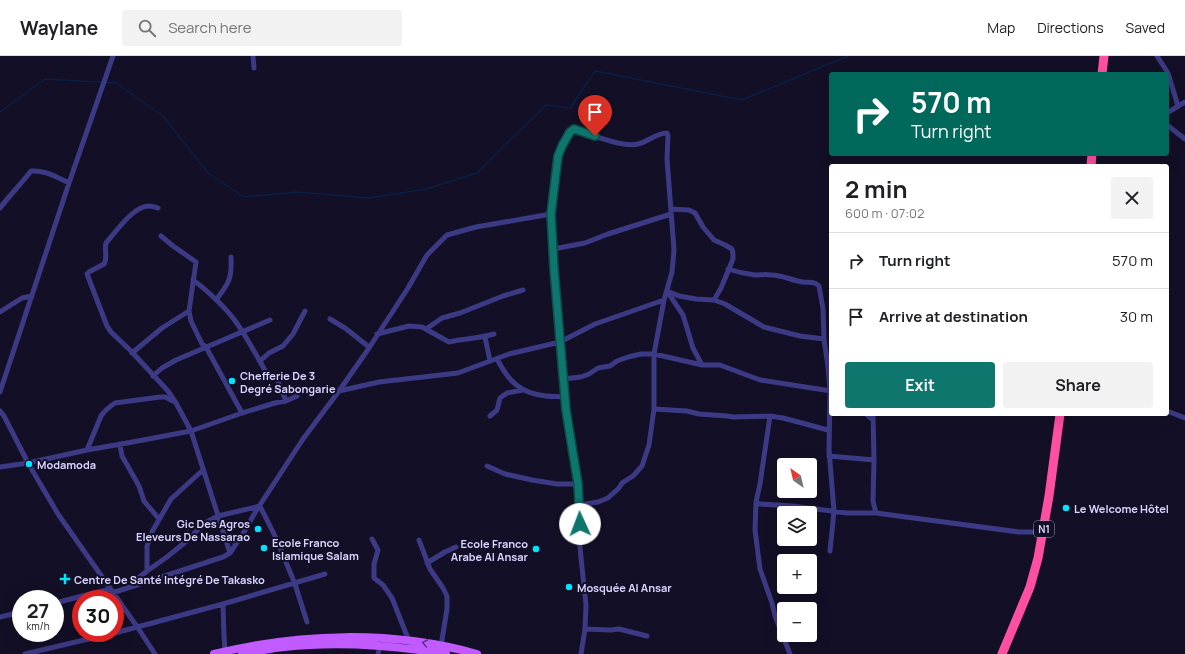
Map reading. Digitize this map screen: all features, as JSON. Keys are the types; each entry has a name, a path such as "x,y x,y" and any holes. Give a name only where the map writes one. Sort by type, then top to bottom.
{"highway":[{"path":"1102,72 1104,56"},
{"name":"N1","path":"1002,654 1030,588 1038,558 1060,416"},
{"name":"N1","path":"998,654 1008,640"}],"main road":[{"path":"214,654 282,641 323,638 367,638 409,641 458,649 477,654"},
{"path":"242,654 338,644 379,650 446,654"}],"street":[{"path":"0,392 69,183 113,56"},
{"path":"253,56 254,68"},
{"path":"1157,56 1167,72"},
{"path":"1169,76 1178,106"},
{"path":"1169,112 1185,102"},
{"path":"1169,127 1185,139"},
{"path":"579,505 598,502 608,498 619,488 622,483 633,476 642,466 649,445 654,409 654,354 664,300 672,272 674,250 667,159 668,136 667,133 664,132 637,145 630,145 611,141 574,129 570,132 558,156 551,214 563,380 566,410 578,484 580,548 586,605 585,629 581,654"},
{"path":"0,208 31,171 40,170 69,183"},
{"path":"158,208 148,206 139,209 130,215 106,243 106,257 104,264 87,274 107,326 168,391 191,431 230,553"},
{"path":"553,249 585,243 671,211 689,210 695,212 702,227 714,240 732,249 732,259 721,288 714,300"},
{"path":"115,590 223,557 230,553 304,439 369,347 408,288 427,255 447,235 476,227 551,214"},
{"path":"161,236 172,246 195,260 196,265 189,311 191,321 202,344 206,348 242,413"},
{"path":"216,300 228,285 231,272 231,257"},
{"path":"728,269 742,273 785,277 802,282 818,284 823,309 824,339 828,359 829,375"},
{"path":"193,280 216,300 235,320 268,376 275,376 277,379 286,401"},
{"path":"426,330 442,318 522,290"},
{"path":"667,291 679,296 714,300 725,304 764,327 800,336 824,339"},
{"path":"667,291 683,315 693,348 702,365"},
{"path":"0,312 22,298 32,296"},
{"path":"339,391 379,382 458,372 509,354 560,342 595,324 664,300"},
{"path":"132,353 162,328 189,311"},
{"path":"260,361 269,353 283,346 293,334 305,311"},
{"path":"330,319 345,328 369,347"},
{"path":"153,376 162,368 176,360 270,320"},
{"path":"377,334 409,326 422,327 449,342 485,337 494,334"},
{"path":"485,337 490,361"},
{"path":"563,380 590,374 598,368 610,366 617,361 628,357 641,354 654,354 702,365 720,365 760,380 829,391"},
{"path":"497,359 502,369 510,379 523,390 548,396 565,397"},
{"path":"490,416 497,410 500,398 508,393 523,390"},
{"path":"165,397 168,391"},
{"path":"0,467 28,463 87,450 191,431 242,413 286,401 296,396"},
{"path":"87,450 101,416 110,406 115,403 165,397 176,403"},
{"path":"654,409 687,411 700,414 733,417 770,416 828,430"},
{"path":"829,410 828,430 834,511 830,551"},
{"path":"0,411 58,514 110,590"},
{"path":"1169,412 1185,418"},
{"path":"770,416 756,502 755,530 760,569 775,616 790,654"},
{"path":"873,417 873,501 876,513"},
{"path":"120,445 122,456 140,486 144,501 159,519"},
{"path":"830,456 874,460"},
{"path":"487,466 505,474 532,480 556,484 578,484"},
{"path":"147,571 147,546 159,519 171,499 204,470"},
{"path":"756,502 760,504 793,506 847,513 876,513 1019,532 1043,532"},
{"path":"134,585 137,579 189,539 203,524 218,516 260,506"},
{"path":"260,506 276,538 295,584 307,622"},
{"path":"372,539 378,550 374,564 374,578 383,585 392,598 409,641"},
{"path":"419,540 426,557 427,564 447,596 441,646"},
{"path":"427,564 445,552 456,547"},
{"path":"124,631 295,584 325,574"},
{"path":"223,604 225,651"},
{"path":"124,609 155,654"},
{"path":"0,617 12,614"},
{"path":"585,629 619,629 647,636"},
{"path":"24,654 76,642"}],"waterway":[{"path":"0,112 45,79 116,83 163,116 208,173 244,197 297,192 369,198 426,189 477,173 546,105 570,108 595,71 742,100 848,56"}],"place":[{"name":"Chefferie De 3 Degré Sabongarie","path":"232,381"},
{"name":"Modamoda","path":"29,464"},
{"name":"Le Welcome Hôtel","path":"1066,508"},
{"name":"Gic Des Agros Eleveurs De Nassarao","path":"258,529"},
{"name":"Ecole Franco Islamique Salam","path":"264,548"},
{"name":"Ecole Franco Arabe Al Ansar","path":"536,549"},
{"name":"Centre De Santé Intégré De Takasko","path":"65,579"},
{"name":"Mosquée Al Ansar","path":"569,587"}],"route":[{"path":"580,524 578,484 566,410 554,269 551,214 558,156 571,130 574,129 595,136"}]}
